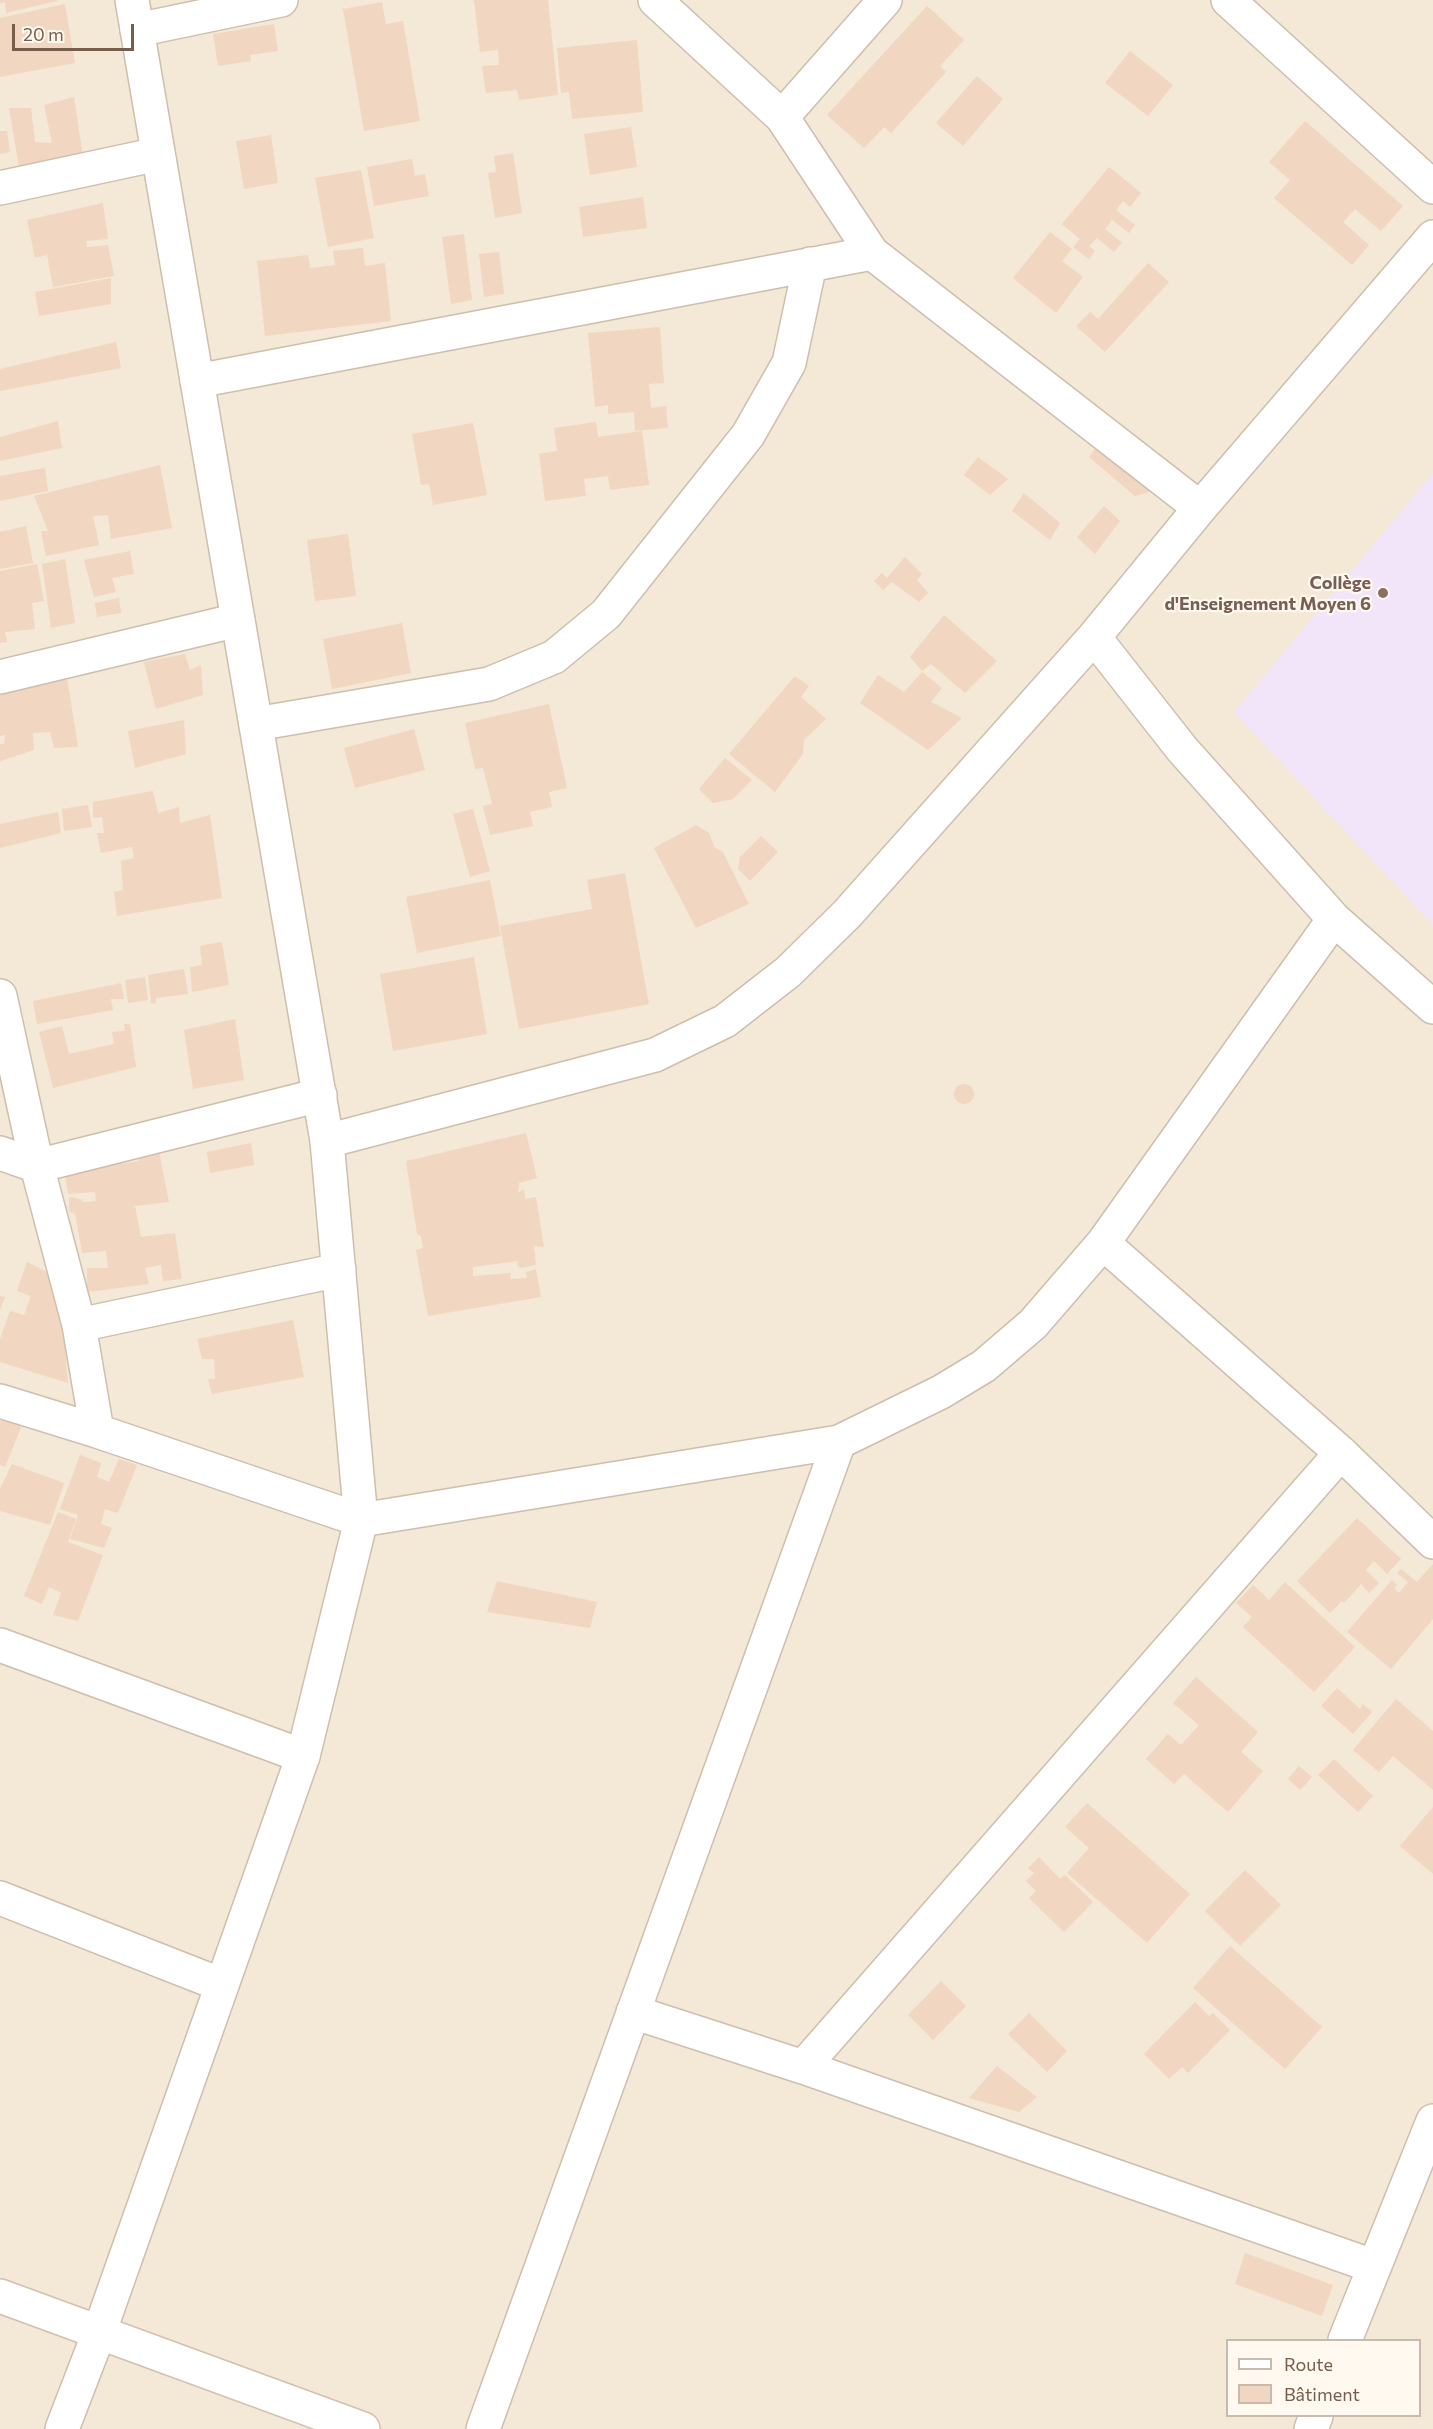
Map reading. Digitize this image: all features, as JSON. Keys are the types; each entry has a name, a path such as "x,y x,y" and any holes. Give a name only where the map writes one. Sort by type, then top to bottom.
{"street":[{"path":"62,2429 99,2333 303,1756 361,1520 327,1141 134,15 281,0"},
{"path":"655,0 782,117 872,253 1200,508"},
{"path":"782,117 885,0"},
{"path":"1228,0 1433,187"},
{"path":"0,188 158,154"},
{"path":"327,1141 655,1055 725,1021 788,972 847,914 1094,637 1200,508 1433,237"},
{"path":"197,381 872,253"},
{"path":"256,724 489,684 554,657 606,614 748,435 789,363 810,264"},
{"path":"0,676 238,620"},
{"path":"1094,637 1182,750 1334,919 1433,1006"},
{"path":"0,1401 97,1431 361,1520 839,1442 941,1392 984,1366 1033,1324 1103,1243 1334,919"},
{"path":"0,996 38,1166 79,1325 97,1431"},
{"path":"0,1153 38,1166 320,1095"},
{"path":"1103,1243 1341,1453 1433,1542"},
{"path":"79,1325 339,1270"},
{"path":"483,2429 839,1442"},
{"path":"802,2067 1341,1453"},
{"path":"0,1645 303,1756"},
{"path":"0,1899 222,1985"},
{"path":"633,2012 802,2067 1373,2266"},
{"path":"1345,2339 1433,2121"},
{"path":"0,2296 363,2429"}],"shaded area":[{"path":"0,0 1433,0 1433,2429 0,2429"},
{"name":"Collège d'Enseignement Moyen 6","path":"1433,473 1433,925 1234,712"}],"building":[{"path":"0,0 57,1 6,13 5,2 0,3"},
{"path":"474,0 548,0 558,95 519,100 517,90 486,93 482,66 499,65 498,50 480,52"},
{"path":"382,2 386,24 403,21 420,121 364,131 343,9"},
{"path":"65,4 75,63 0,77 0,18"},
{"path":"927,6 964,40 940,66 946,72 891,133 884,127 864,148 827,115"},
{"path":"274,24 278,51 250,55 251,61 218,66 213,34"},
{"path":"637,40 643,112 572,119 569,92 561,93 557,48"},
{"path":"1130,51 1173,85 1148,116 1105,83"},
{"path":"977,76 1003,99 963,146 936,123"},
{"path":"74,97 83,157 19,167 9,108 31,108 35,142 52,143 44,105"},
{"path":"1305,121 1403,206 1381,231 1355,209 1343,222 1369,245 1352,265 1274,198 1290,180 1269,162"},
{"path":"631,127 637,167 590,175 584,134"},
{"path":"0,131 7,131 10,152 0,154"},
{"path":"271,135 278,183 244,189 236,141"},
{"path":"513,153 522,213 495,218 488,173 496,172 494,156"},
{"path":"412,159 415,176 425,174 429,196 374,206 367,167"},
{"path":"1109,167 1141,193 1130,207 1123,201 1116,210 1135,225 1129,233 1112,220 1105,229 1122,243 1114,252 1097,238 1089,246 1095,251 1089,259 1073,247 1080,239 1062,224"},
{"path":"361,170 374,238 328,247 315,178"},
{"path":"643,197 647,228 583,237 579,207"},
{"path":"103,203 108,239 86,241 87,247 108,245 114,276 53,287 47,255 35,258 27,220"},
{"path":"1050,232 1072,249 1062,261 1083,277 1056,313 1013,278"},
{"path":"464,234 472,300 451,304 442,237"},
{"path":"363,248 365,266 385,263 391,321 265,336 257,261 308,255 310,268 335,265 333,251"},
{"path":"499,252 504,294 484,297 479,254"},
{"path":"1148,263 1169,282 1105,352 1076,326 1090,312 1098,319"},
{"path":"111,278 111,304 39,316 35,292"},
{"path":"660,327 664,383 649,384 651,408 666,406 668,428 635,431 634,412 608,414 608,405 595,407 588,333"},
{"path":"116,342 121,368 0,391 0,369"},
{"path":"58,421 62,448 0,461 0,437"},
{"path":"596,422 598,437 642,431 649,485 610,490 608,476 584,479 586,496 545,501 539,454 557,451 554,428"},
{"path":"473,423 487,495 433,505 429,484 421,485 412,434"},
{"path":"1101,441 1164,488 1135,496 1089,457"},
{"path":"978,457 1008,479 990,495 964,475"},
{"path":"160,465 172,528 111,539 108,515 93,516 99,545 46,556 41,531 48,531 34,496"},
{"path":"45,468 48,491 0,501 0,476"},
{"path":"1024,493 1060,523 1050,540 1012,511"},
{"path":"1104,506 1120,521 1095,554 1077,537"},
{"path":"26,526 33,563 0,569 0,532"},
{"path":"348,534 356,596 315,601 307,540"},
{"path":"130,551 134,574 112,578 116,592 94,597 84,560"},
{"path":"905,557 922,574 917,580 928,593 919,602 892,582 883,590 874,581 882,573 887,578"},
{"path":"65,559 75,623 51,628 42,564"},
{"path":"37,564 44,601 32,603 35,629 5,632 7,642 0,643 0,571"},
{"path":"119,598 121,613 97,617 95,603"},
{"path":"944,615 997,661 965,693 931,664 922,671 910,657"},
{"path":"402,623 411,673 332,689 323,639"},
{"path":"185,654 190,670 201,665 203,695 156,709 144,662"},
{"path":"922,672 942,688 931,702 962,718 928,750 860,703 878,675 904,692"},
{"path":"795,676 809,686 801,697 826,719 804,740 803,754 775,792 729,754"},
{"path":"67,677 78,747 54,748 50,732 33,733 34,750 0,761 0,744 4,744 5,735 0,736 0,692"},
{"path":"549,704 567,788 549,792 552,807 530,812 533,826 490,835 483,806 492,804 483,768 475,769 465,723"},
{"path":"184,720 186,754 135,768 128,731"},
{"path":"414,729 425,770 355,788 344,748"},
{"path":"725,758 752,780 733,799 713,803 699,789"},
{"path":"153,791 158,813 179,807 180,823 210,815 222,898 117,916 114,892 123,890 121,861 134,858 132,847 101,853 97,833 104,833 102,817 93,818 93,802"},
{"path":"88,805 92,827 64,831 62,809"},
{"path":"473,809 490,871 470,877 453,814"},
{"path":"58,812 61,833 0,848 0,824"},
{"path":"696,825 709,833 715,848 723,852 749,904 696,928 654,848"},
{"path":"761,836 778,852 750,881 738,869 740,857"},
{"path":"625,873 649,1004 519,1029 500,926 592,909 587,880"},
{"path":"490,880 501,936 417,953 406,897"},
{"path":"222,942 229,985 192,992 190,967 202,965 200,946"},
{"path":"474,957 487,1034 393,1051 380,974"},
{"path":"184,969 188,994 156,998 156,1004 151,1003 148,975"},
{"path":"145,977 148,1000 128,1003 125,980"},
{"path":"121,983 124,999 111,999 113,1010 37,1024 33,1001"},
{"path":"235,1019 244,1080 193,1089 184,1030"},
{"path":"124,1024 130,1024 136,1067 53,1088 39,1032 62,1026 69,1054 114,1044 112,1032 125,1031"},
{"path":"964,1084 971,1087 974,1094 971,1101 964,1104 957,1101 954,1094 957,1087"},
{"path":"526,1133 537,1178 519,1183 518,1193 524,1189 525,1199 536,1197 544,1247 534,1246 536,1265 521,1268 517,1265 518,1261 473,1267 473,1276 511,1273 510,1279 527,1278 526,1272 536,1269 541,1297 428,1316 416,1250 423,1248 421,1236 417,1234 406,1161"},
{"path":"251,1143 254,1165 210,1173 207,1152"},
{"path":"159,1151 169,1202 135,1206 141,1237 175,1233 182,1279 163,1281 161,1265 145,1268 149,1284 87,1292 87,1268 108,1268 106,1251 82,1253 75,1213 69,1212 69,1197 84,1202 96,1201 95,1192 68,1194 64,1167 121,1158 121,1164 139,1161 137,1153"},
{"path":"27,1262 59,1278 68,1383 0,1362 0,1339 10,1311 24,1315 31,1296 17,1291"},
{"path":"0,1296 5,1297 0,1310"},
{"path":"293,1320 304,1377 212,1394 208,1379 215,1379 214,1359 202,1359 197,1339"},
{"path":"2,1417 22,1425 5,1467 0,1465"},
{"path":"80,1455 101,1463 97,1477 109,1482 119,1459 137,1465 118,1513 105,1509 101,1524 112,1528 104,1548 70,1539 78,1515 60,1509"},
{"path":"12,1464 64,1483 50,1525 0,1511 0,1489"},
{"path":"58,1512 76,1519 68,1542 103,1555 78,1621 53,1615 61,1593 49,1587 42,1604 24,1596"},
{"path":"1357,1518 1401,1559 1387,1574 1374,1561 1366,1570 1379,1583 1369,1593 1361,1584 1344,1603 1342,1601 1330,1613 1297,1581"},
{"path":"1433,1564 1433,1619 1391,1669 1347,1632 1392,1580 1397,1585 1394,1588 1399,1593 1408,1582 1397,1573 1401,1569 1417,1582"},
{"path":"497,1581 597,1602 590,1628 487,1612"},
{"path":"1285,1582 1355,1647 1314,1692 1243,1627 1252,1617 1236,1603 1253,1585 1269,1600"},
{"path":"1196,1677 1258,1732 1241,1752 1263,1771 1228,1812 1184,1774 1174,1784 1146,1759 1168,1734 1181,1745 1199,1725 1173,1703"},
{"path":"1337,1688 1360,1709 1363,1704 1372,1712 1353,1734 1321,1706"},
{"path":"1396,1699 1433,1731 1433,1790 1393,1756 1379,1772 1353,1750"},
{"path":"1334,1759 1373,1796 1358,1812 1318,1775"},
{"path":"1299,1766 1312,1777 1300,1790 1288,1779"},
{"path":"1087,1803 1190,1894 1147,1943 1067,1873 1089,1848 1065,1827"},
{"path":"1433,1807 1433,1874 1400,1846"},
{"path":"1039,1857 1060,1879 1065,1875 1093,1902 1064,1932 1029,1898 1036,1891 1026,1881 1034,1873 1028,1868"},
{"path":"1245,1870 1281,1905 1240,1946 1205,1911"},
{"path":"1230,1946 1322,2027 1285,2069 1193,1988"},
{"path":"941,1981 966,2006 933,2040 908,2015"},
{"path":"1195,2002 1209,2016 1213,2013 1230,2030 1188,2073 1182,2067 1169,2079 1144,2054"},
{"path":"1029,2013 1067,2051 1047,2072 1008,2034"},
{"path":"997,2066 1037,2097 1019,2112 969,2098"},
{"path":"1245,2253 1333,2285 1322,2316 1235,2284"}],"place":[{"name":"Collège d'Enseignement Moyen 6","path":"1383,593"}]}
